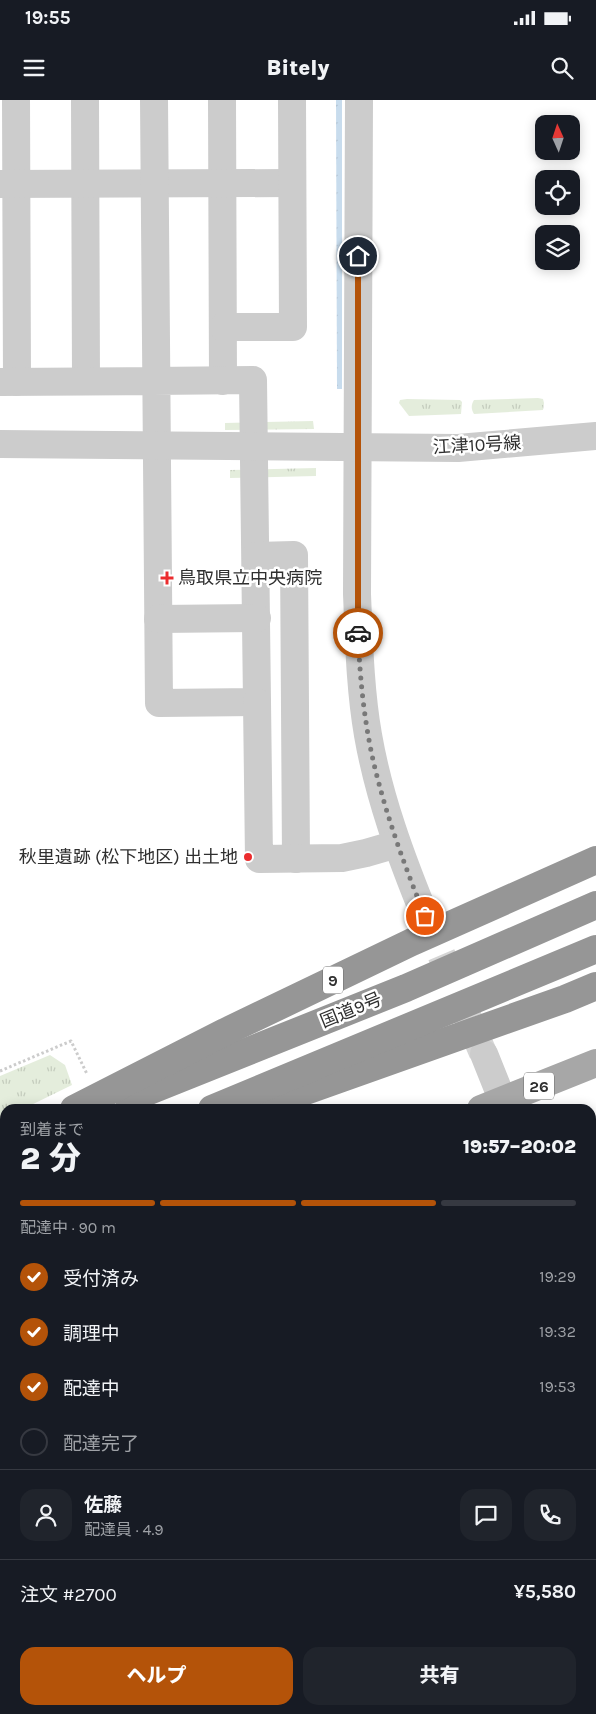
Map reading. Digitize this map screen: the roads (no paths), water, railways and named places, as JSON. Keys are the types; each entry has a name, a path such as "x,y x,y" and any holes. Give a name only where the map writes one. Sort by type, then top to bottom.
{"highway":[{"name":"9","path":"84,1104 226,1032 412,942 596,860"},
{"name":"国道9号","path":"117,1104 406,988 596,906"},
{"path":"224,1104 596,949"},
{"path":"270,1104 596,986"}],"main road":[{"name":"26","path":"502,1104 596,1063"}],"street":[{"path":"16,100 8,184 9,382 253,380 259,859 354,856 398,844"},
{"path":"85,100 86,381"},
{"path":"154,100 155,445 159,703 257,702"},
{"path":"222,100 223,381"},
{"path":"223,327 293,327 292,100"},
{"path":"359,100 358,594 362,689 377,779 398,844 425,916"},
{"path":"8,184 292,183"},
{"name":"江津10号線","path":"0,444 458,448 596,436"},
{"path":"256,556 294,555 296,859"},
{"path":"158,611 256,618"},
{"path":"484,1054 496,1104"}],"water":[{"path":"336,100 342,100 342,389 337,389"}],"tunnel":[{"path":"425,916 483,1053"}],"place":[{"name":"鳥取県立中央病院","path":"167,578"},
{"name":"秋里遺跡 (松下地区) 出土地","path":"248,857"}]}
